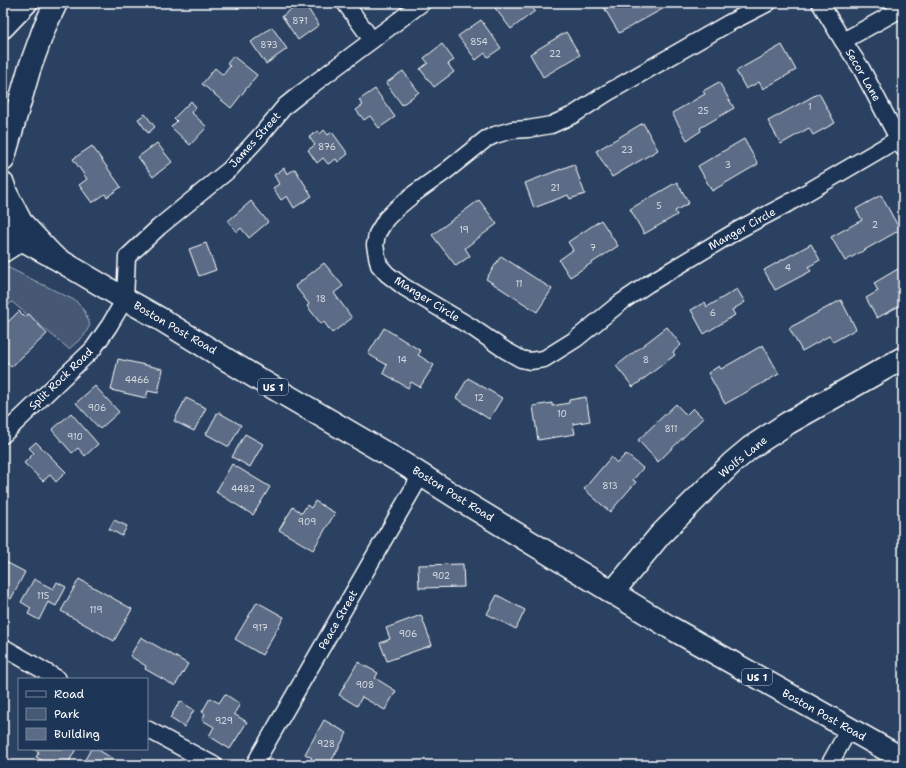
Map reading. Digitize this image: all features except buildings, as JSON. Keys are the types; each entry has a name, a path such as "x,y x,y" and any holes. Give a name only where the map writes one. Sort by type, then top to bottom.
{"main road":[{"path":"3,27 26,3"},
{"path":"3,157 29,70 45,26 56,3"},
{"path":"3,184 21,222 54,257"},
{"name":"Boston Post Road","path":"3,229 163,320 260,380 404,464 688,638 903,759"},
{"path":"3,251 22,239"},
{"name":"Wolfs Lane","path":"612,592 660,535 732,463 750,448 788,423 903,358"}],"street":[{"path":"345,3 372,40"},
{"name":"James Street","path":"125,299 127,257 158,227 230,169 285,106 422,3"},
{"name":"Manger Circle","path":"768,3 729,23 614,89 573,115 551,125 512,130 486,139 446,172 414,193 386,219 377,234 375,245 380,265 387,274 404,287 473,328 505,350 521,359 530,361 544,359 576,338 620,303 648,284 738,230 901,144"},
{"name":"Secor Lane","path":"820,3 861,68 901,144"},
{"path":"843,41 903,8"},
{"name":"Split Rock Road","path":"3,435 93,349 125,299"},
{"name":"Peace Street","path":"254,765 421,475"},
{"path":"3,647 56,678"},
{"path":"829,765 849,729"},
{"path":"148,730 214,765"}],"green space":[{"path":"3,265 76,301 85,312 90,325 84,336 69,349 12,302 3,310"}]}
